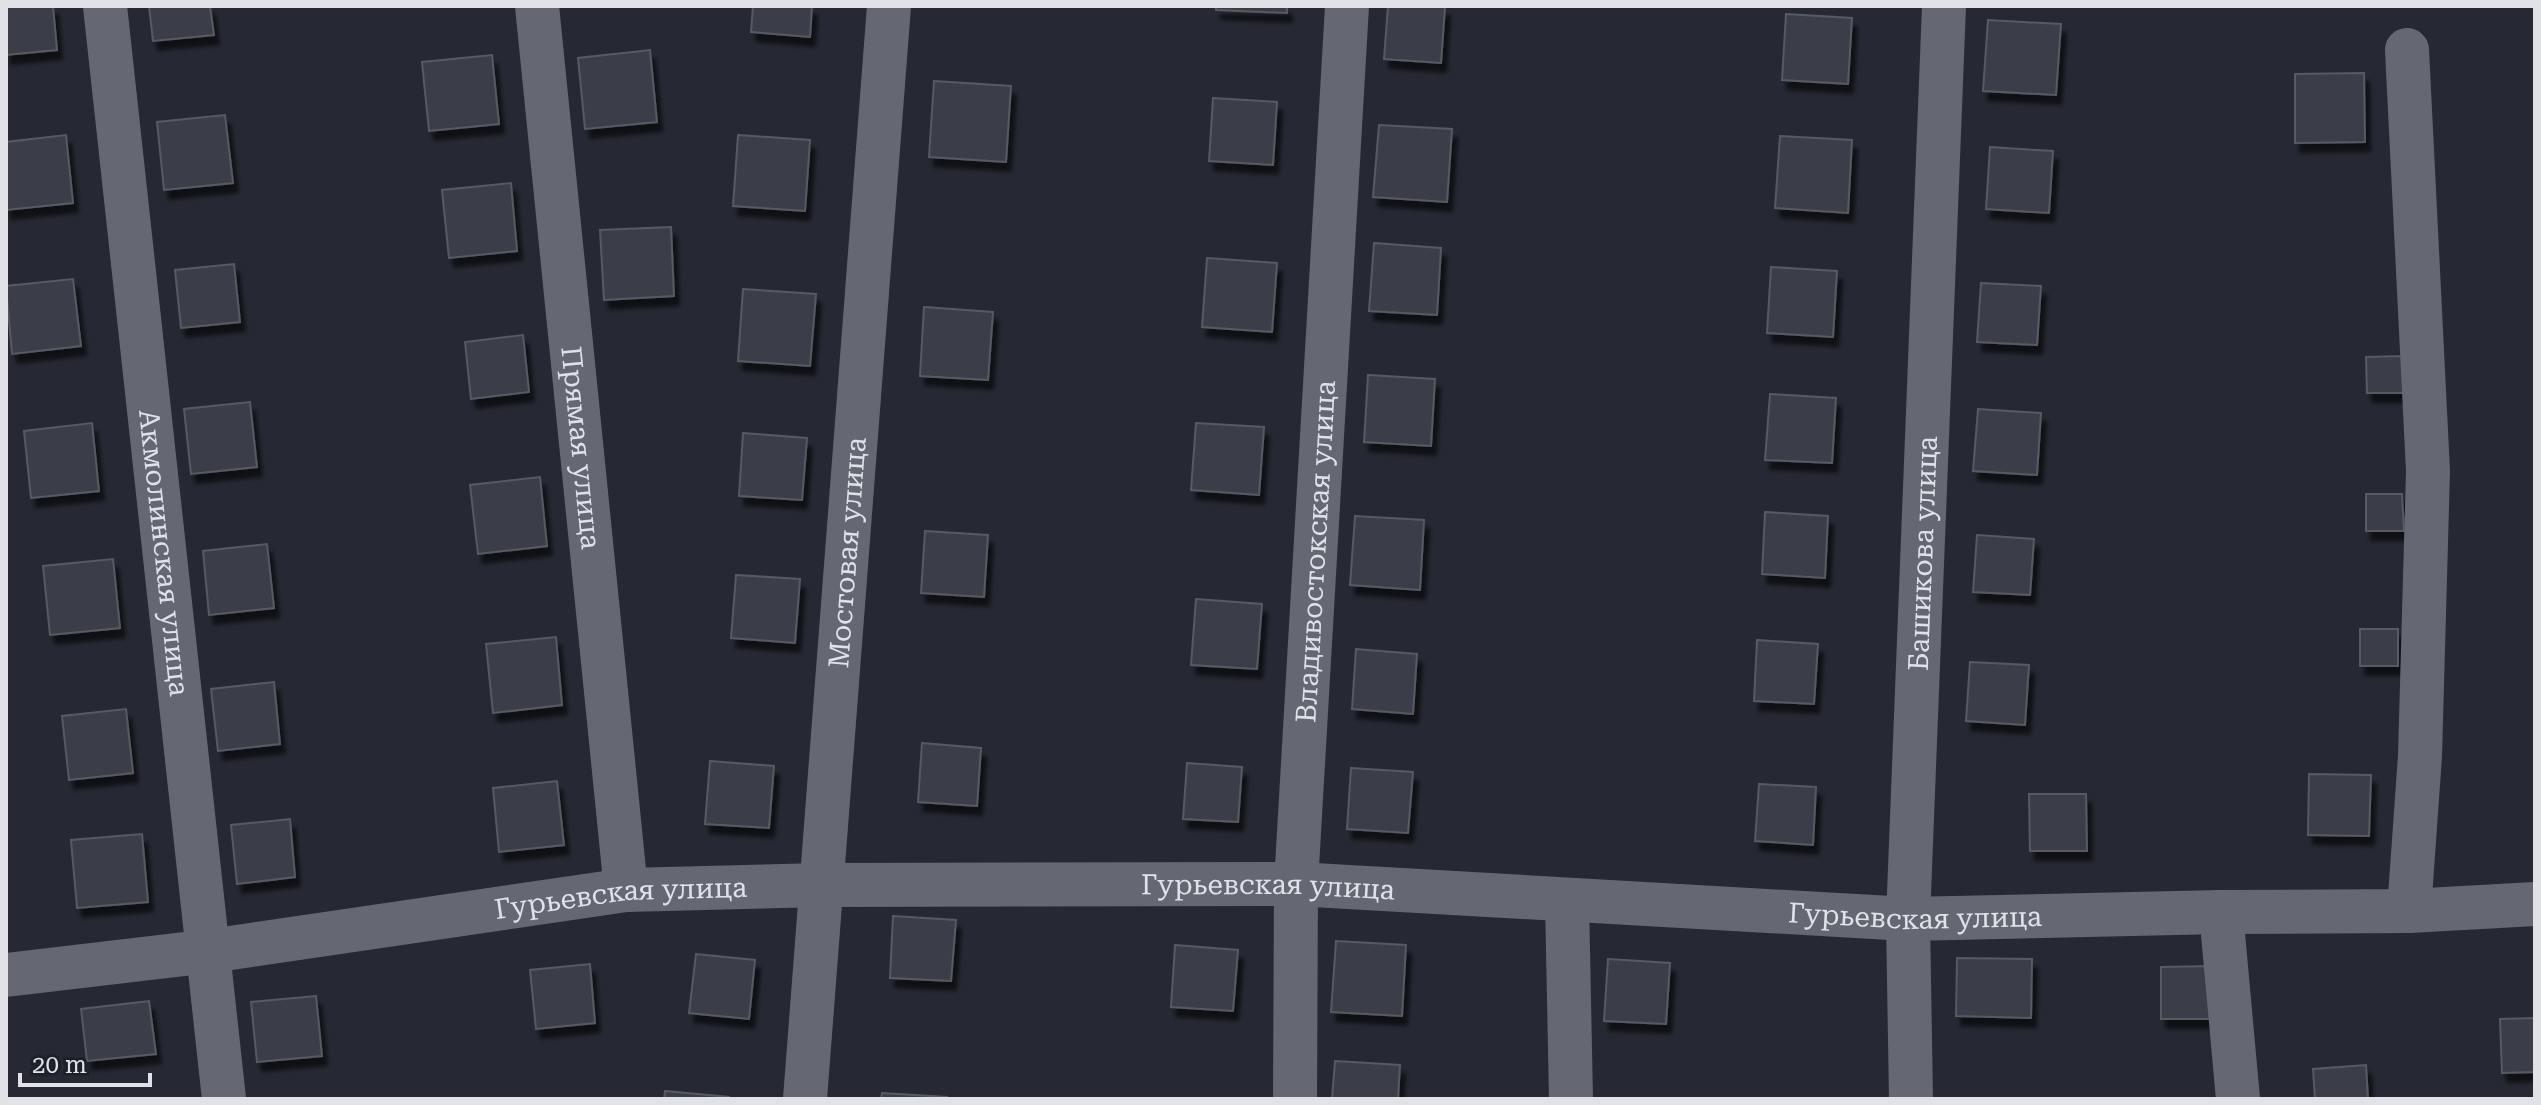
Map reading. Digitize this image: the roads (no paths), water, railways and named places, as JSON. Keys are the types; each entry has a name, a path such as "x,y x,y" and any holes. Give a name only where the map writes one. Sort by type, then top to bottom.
{"street":[{"name":"Акмолинская улица","path":"105,6 224,1099"},
{"name":"Прямая улица","path":"537,6 626,890"},
{"name":"Мостовая улица","path":"805,1099 889,6"},
{"name":"Владивостокская улица","path":"1295,1099 1296,884 1347,6"},
{"name":"Башикова улица","path":"1911,1099 1908,919 1944,6"},
{"path":"2407,50 2428,471 2420,756 2409,911"},
{"name":"Гурьевская улица","path":"6,975 210,951 626,890 822,885 1296,884 1908,919 2409,911 2535,904"},
{"path":"1567,900 1571,1099"},
{"path":"2221,912 2238,1099"}]}
